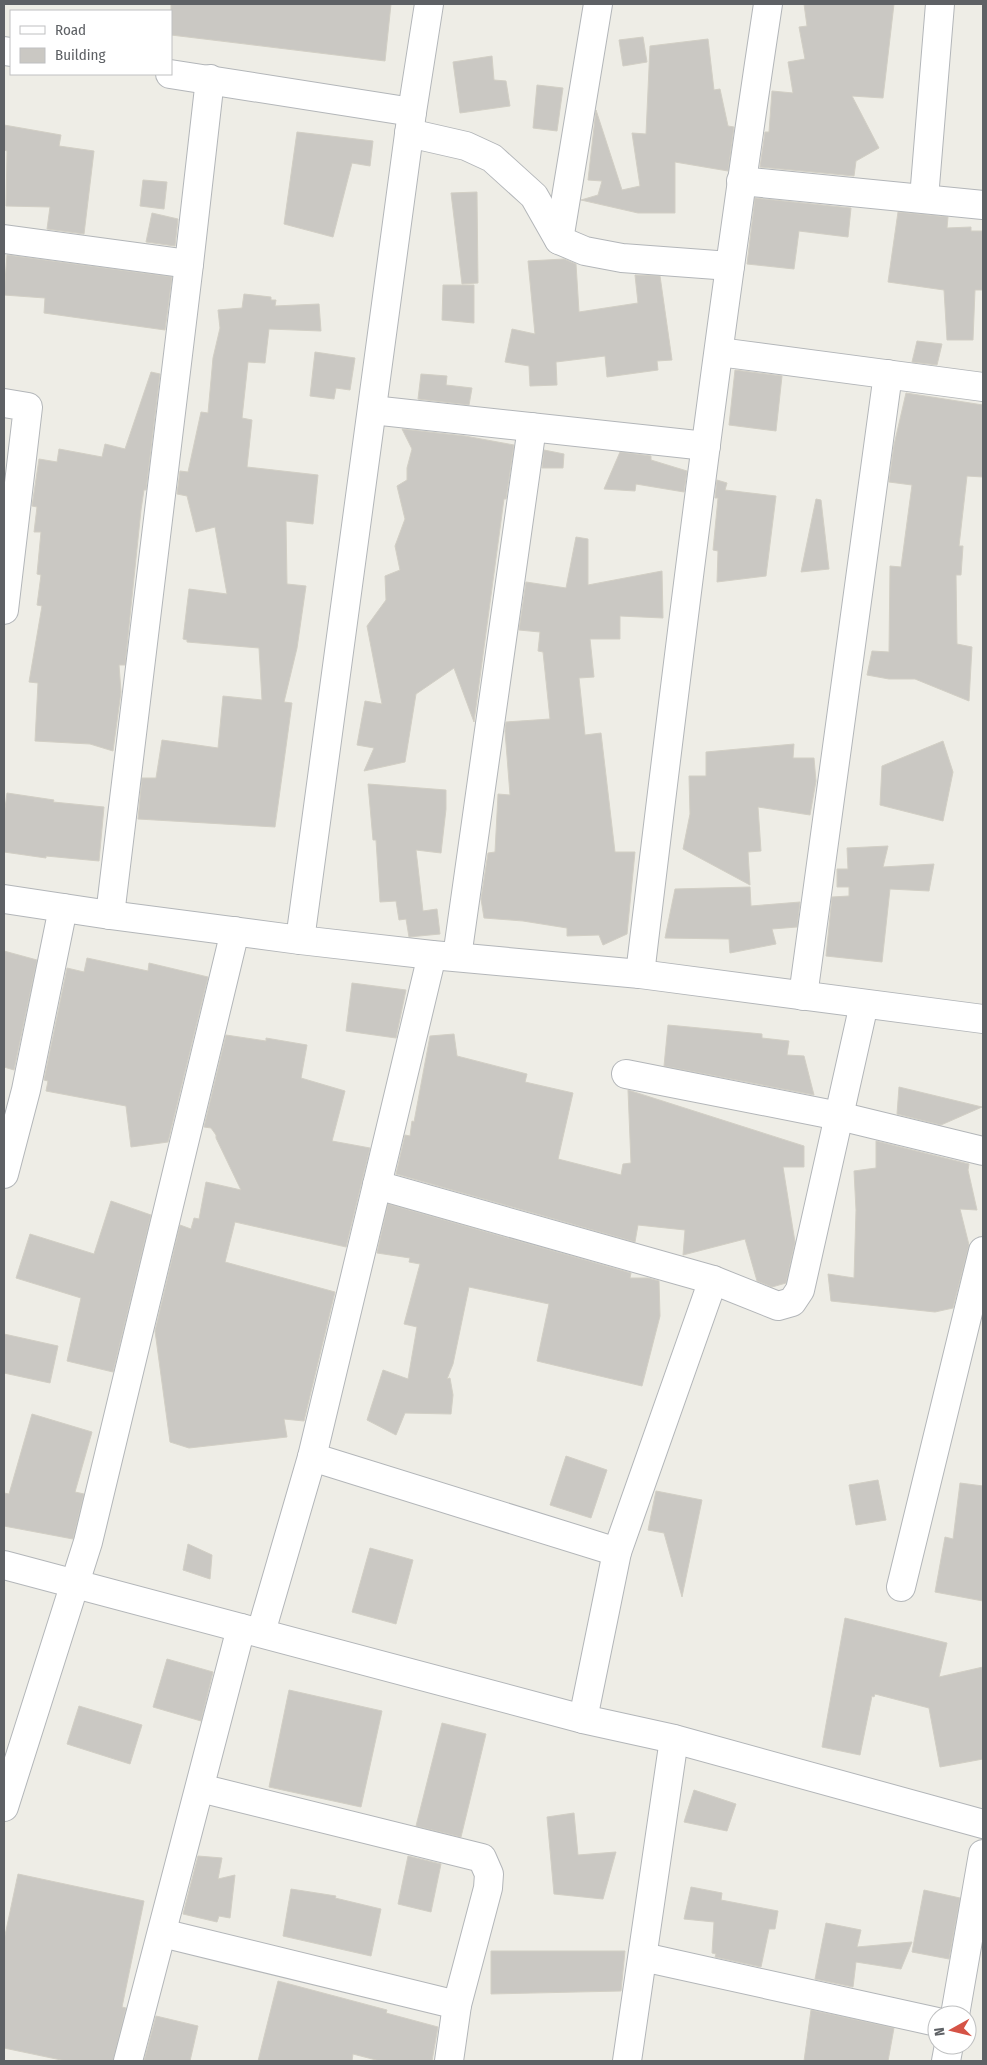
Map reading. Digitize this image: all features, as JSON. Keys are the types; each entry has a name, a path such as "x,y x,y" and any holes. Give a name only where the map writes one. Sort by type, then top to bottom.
{"street":[{"path":"300,940 411,122 429,4"},
{"path":"558,240 598,4"},
{"path":"640,974 685,602 741,181 768,4"},
{"path":"924,198 940,4"},
{"path":"172,74 210,79 411,122 492,158 534,196 558,240 585,251 622,258 730,266"},
{"path":"110,915 210,79"},
{"path":"741,181 983,205"},
{"path":"4,239 189,264"},
{"path":"719,352 983,387"},
{"path":"803,996 888,374"},
{"path":"4,403 28,407 4,610"},
{"path":"372,410 706,446"},
{"path":"128,2061 200,1788 251,1630 312,1457 377,1185 444,956 532,427"},
{"path":"4,899 300,940 444,956 640,974 983,1019"},
{"path":"4,1174 15,1087 63,908"},
{"path":"4,1807 88,1542 235,931"},
{"path":"377,1185 712,1280 778,1306 792,1302 800,1290 864,1004"},
{"path":"626,1074 839,1116 983,1151"},
{"path":"901,1586 983,1251"},
{"path":"583,1719 617,1552 712,1280"},
{"path":"312,1457 617,1552"},
{"path":"4,1565 583,1719 674,1738 983,1824"},
{"path":"627,2061 674,1738"},
{"path":"200,1788 482,1858 488,1874 488,1888 456,2005 450,2061"},
{"path":"957,2005 983,1854"},
{"path":"162,1933 456,2005"},
{"path":"643,1957 927,2020"}],"building":[{"path":"171,4 391,4 385,61 172,35"},
{"path":"804,4 894,4 883,98 852,96 879,148 856,161 854,176 760,167 765,132 769,132 772,91 793,93 788,62 805,59 799,27 807,26"},
{"path":"643,37 647,62 623,66 619,40"},
{"path":"708,39 714,90 720,89 728,126 734,127 728,171 675,162 675,213 638,213 581,200 598,195 602,181 588,180 596,110 622,190 640,186 632,133 646,134 650,46"},
{"path":"492,56 494,80 506,81 510,106 460,113 453,62"},
{"path":"537,85 563,88 557,131 533,128"},
{"path":"4,125 61,135 59,146 94,151 84,234 47,229 50,207 6,206 7,151 4,150"},
{"path":"297,132 373,141 370,166 352,163 333,237 284,224"},
{"path":"143,180 167,182 164,209 140,206"},
{"path":"477,192 478,283 462,284 451,193"},
{"path":"755,198 851,208 848,237 799,231 794,269 747,264"},
{"path":"898,212 948,217 947,228 971,227 971,231 983,231 983,290 975,290 973,340 947,340 944,290 888,282"},
{"path":"152,213 178,219 175,246 146,242"},
{"path":"7,255 172,277 165,330 44,313 45,298 4,295"},
{"path":"564,259 576,264 579,312 638,303 635,275 660,276 672,360 657,361 658,370 607,377 605,356 556,362 557,385 530,386 529,366 505,362 512,329 535,334 528,261"},
{"path":"443,285 474,285 474,323 442,320"},
{"path":"244,294 271,297 271,300 276,300 275,306 319,304 321,331 269,329 265,363 248,362 242,418 252,420 247,467 318,475 313,524 286,521 287,584 306,586 297,648 284,702 292,703 275,827 138,819 142,778 156,778 162,740 218,748 223,696 262,700 259,648 187,642 187,640 183,639 189,589 227,594 215,527 196,532 187,496 177,494 180,471 188,472 201,412 208,413 213,358 220,328 218,310 242,308"},
{"path":"917,341 942,344 937,365 912,362"},
{"path":"315,352 355,358 350,390 336,388 334,399 310,396"},
{"path":"735,370 782,376 776,431 729,425"},
{"path":"151,372 160,374 146,490 144,490 141,510 125,665 119,665 121,692 113,751 90,744 35,741 38,683 29,682 42,606 37,605 41,575 37,574 41,532 34,532 37,507 32,506 39,459 57,462 59,449 102,457 105,444 125,449"},
{"path":"421,374 447,376 446,385 472,388 469,405 418,399"},
{"path":"906,393 983,405 983,477 967,476 959,546 963,546 961,575 956,575 957,644 972,647 969,701 915,679 889,679 867,675 872,651 889,652 890,566 901,567 912,485 889,482 894,445"},
{"path":"402,429 465,436 514,445 506,499 504,499 474,722 454,668 416,694 405,762 364,771 374,748 357,745 365,701 382,704 367,626 386,600 385,576 400,570 395,546 405,519 397,486 407,480 407,468 412,449"},
{"path":"544,450 564,454 563,468 542,468"},
{"path":"620,452 651,456 651,460 687,471 684,492 636,484 635,491 604,489"},
{"path":"717,480 727,483 725,490 776,496 766,576 717,582 718,551 713,550 718,498 715,498"},
{"path":"816,499 821,500 829,569 801,572"},
{"path":"576,537 588,539 588,585 662,571 663,618 620,616 620,639 590,639 594,677 579,678 585,735 601,733 615,852 635,852 627,934 603,945 599,935 567,936 567,928 523,921 484,918 481,899 488,853 495,852 498,794 510,795 506,722 550,719 543,652 538,651 540,632 519,630 526,582 566,588"},
{"path":"943,741 953,772 943,821 880,805 882,766"},
{"path":"794,744 793,758 814,758 816,781 810,815 758,807 761,851 748,852 750,885 683,849 690,814 689,776 706,776 706,752"},
{"path":"368,784 446,790 446,809 441,853 416,850 423,911 437,909 440,934 409,937 406,919 399,920 396,901 380,902 376,840 373,840"},
{"path":"7,793 54,800 53,802 104,807 99,861 46,856 46,858 4,852 4,816"},
{"path":"888,846 883,867 934,864 929,891 890,889 882,962 826,956 832,897 849,896 849,887 837,887 837,869 848,869 847,848"},
{"path":"750,887 751,906 800,902 797,927 772,929 776,944 730,953 729,939 665,938 675,889"},
{"path":"4,951 37,960 14,1070 4,1067"},
{"path":"87,958 148,971 149,963 208,977 168,1142 131,1147 126,1106 46,1091 48,1081 44,1080 67,968 84,972"},
{"path":"352,983 406,990 396,1038 346,1031"},
{"path":"668,1025 762,1034 762,1038 789,1041 787,1055 804,1056 814,1095 664,1066"},
{"path":"454,1034 457,1056 527,1074 525,1082 573,1093 558,1159 621,1175 623,1164 631,1163 628,1090 804,1146 804,1167 783,1167 795,1242 786,1283 772,1287 757,1281 745,1239 683,1255 685,1230 638,1225 635,1242 396,1174 405,1135 410,1136 412,1121 414,1122 430,1036"},
{"path":"226,1035 266,1041 266,1038 307,1045 301,1078 345,1091 332,1141 370,1148 346,1247 235,1222 225,1262 335,1292 304,1421 284,1419 287,1437 189,1448 170,1442 155,1331 180,1225 191,1229 194,1218 199,1219 206,1182 241,1190 216,1135 211,1128 204,1127"},
{"path":"899,1087 982,1107 941,1125 897,1114"},
{"path":"876,1141 969,1164 968,1170 977,1210 960,1209 969,1245 953,1308 935,1312 831,1301 828,1274 854,1278 856,1210 854,1171 876,1168"},
{"path":"111,1201 151,1215 113,1372 67,1361 81,1298 16,1278 30,1234 94,1254"},
{"path":"388,1204 631,1273 630,1278 648,1278 659,1281 660,1316 642,1386 537,1361 549,1304 469,1287 453,1364 447,1379 450,1378 453,1395 451,1414 405,1413 396,1435 367,1420 383,1370 408,1379 417,1327 404,1324 420,1264 409,1262 410,1258 377,1253"},
{"path":"4,1334 58,1346 50,1383 4,1373"},
{"path":"32,1414 92,1432 75,1492 84,1494 73,1539 4,1526 4,1493 9,1494"},
{"path":"566,1456 607,1470 591,1518 550,1505"},
{"path":"878,1480 886,1520 856,1525 849,1485"},
{"path":"960,1483 983,1486 983,1601 935,1592 945,1537 953,1539"},
{"path":"656,1491 702,1500 682,1597 664,1533 648,1530"},
{"path":"188,1544 212,1555 210,1579 183,1570"},
{"path":"370,1548 413,1560 396,1624 352,1612"},
{"path":"845,1618 947,1643 939,1677 983,1667 983,1759 940,1767 929,1708 875,1694 874,1697 872,1696 860,1755 822,1747"},
{"path":"167,1659 213,1672 201,1721 153,1707"},
{"path":"289,1690 382,1711 361,1807 269,1787"},
{"path":"79,1706 142,1725 130,1764 67,1744"},
{"path":"442,1723 486,1734 461,1837 416,1826"},
{"path":"694,1790 736,1804 727,1831 684,1822"},
{"path":"574,1813 578,1855 616,1852 603,1899 554,1894 547,1817"},
{"path":"198,1856 222,1858 218,1879 235,1875 230,1918 219,1916 217,1922 183,1914"},
{"path":"408,1856 441,1864 431,1912 398,1904"},
{"path":"18,1874 144,1901 122,2007 126,2008 113,2061 66,2061 4,2048 4,1940"},
{"path":"691,1887 722,1893 721,1900 778,1911 775,1929 769,1929 761,1967 715,1957 716,1954 712,1953 714,1922 684,1919"},
{"path":"291,1889 336,1896 335,1898 381,1909 371,1956 283,1936"},
{"path":"924,1890 960,1898 949,1959 912,1952"},
{"path":"826,1923 861,1930 857,1947 912,1942 901,1969 856,1962 853,1987 815,1979"},
{"path":"491,1951 625,1951 621,1991 491,1994"},
{"path":"278,1981 387,2010 386,2013 438,2027 432,2061 380,2061 353,2054 352,2061 258,2061"},
{"path":"811,2010 894,2028 888,2061 804,2061"},
{"path":"156,2016 198,2026 190,2061 144,2061"}]}
